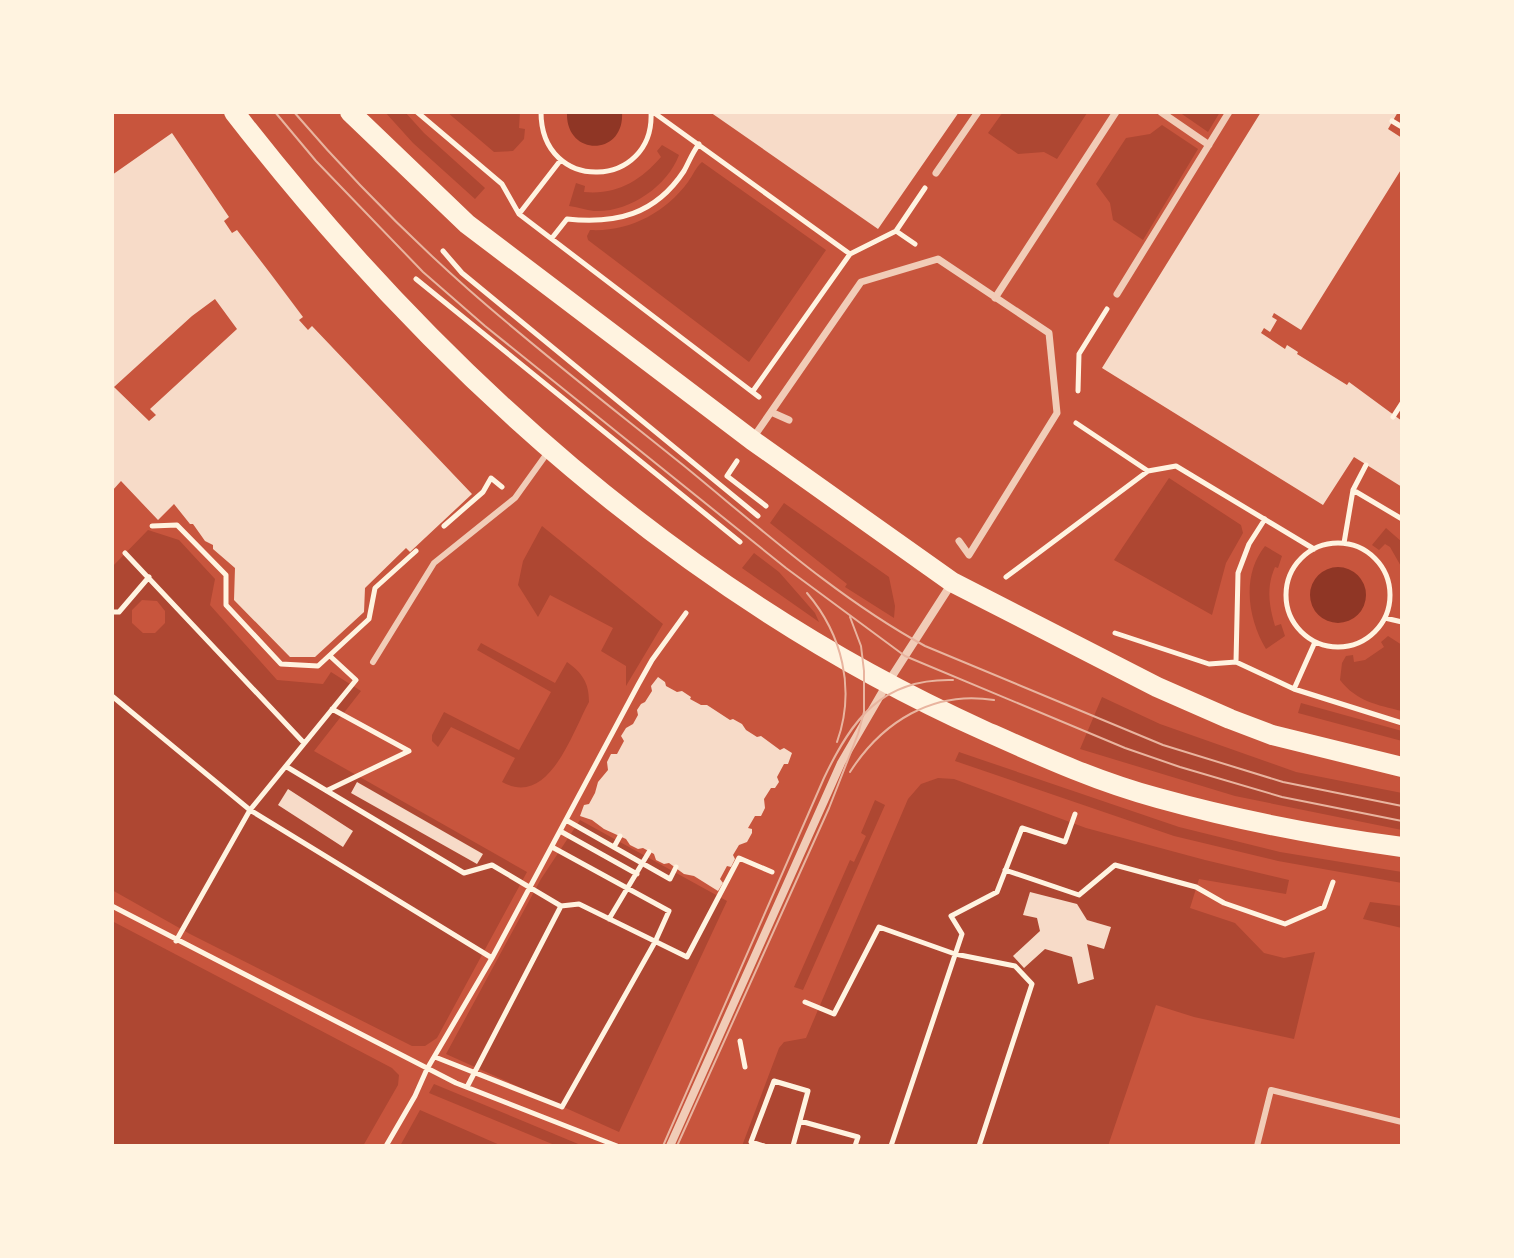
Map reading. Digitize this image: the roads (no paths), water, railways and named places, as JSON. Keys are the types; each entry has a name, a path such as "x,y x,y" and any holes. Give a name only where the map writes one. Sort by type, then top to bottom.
{"main road":[{"path":"234,112 288,182 396,301 493,399 550,449 713,578 887,684 1062,765 1156,798 1343,839 1402,847"},
{"path":"350,112 467,224 752,440 952,582 1143,680 1230,719 1272,735 1402,767"}],"street":[{"path":"936,173 978,112"},
{"path":"995,298 1116,112"},
{"path":"1161,112 1209,145"},
{"path":"1117,294 1229,112"},
{"path":"752,440 861,282 938,259 1049,333 1057,413 969,555 959,541"},
{"path":"771,412 789,420"},
{"path":"670,1146 831,784 887,684 952,582"}],"lane":[{"path":"373,662 434,563 515,498 550,449"},
{"path":"1257,1146 1271,1090 1402,1122"}],"tram line":[{"path":"275,112 316,161 423,272 485,326 786,568 905,656 1125,748 1180,767 1282,797 1402,821"},
{"path":"294,112 400,225 494,312 800,561 892,627 925,646 1163,745 1283,782 1402,806"},
{"path":"807,593 829,626 842,663 845,702 837,742"},
{"path":"677,1146 829,808 858,734 864,712 864,671 861,646 850,617"},
{"path":"663,1146 824,778 846,738 872,706 888,695 928,681 953,680"},
{"path":"850,772 877,738 911,714 950,700 994,700"}]}
